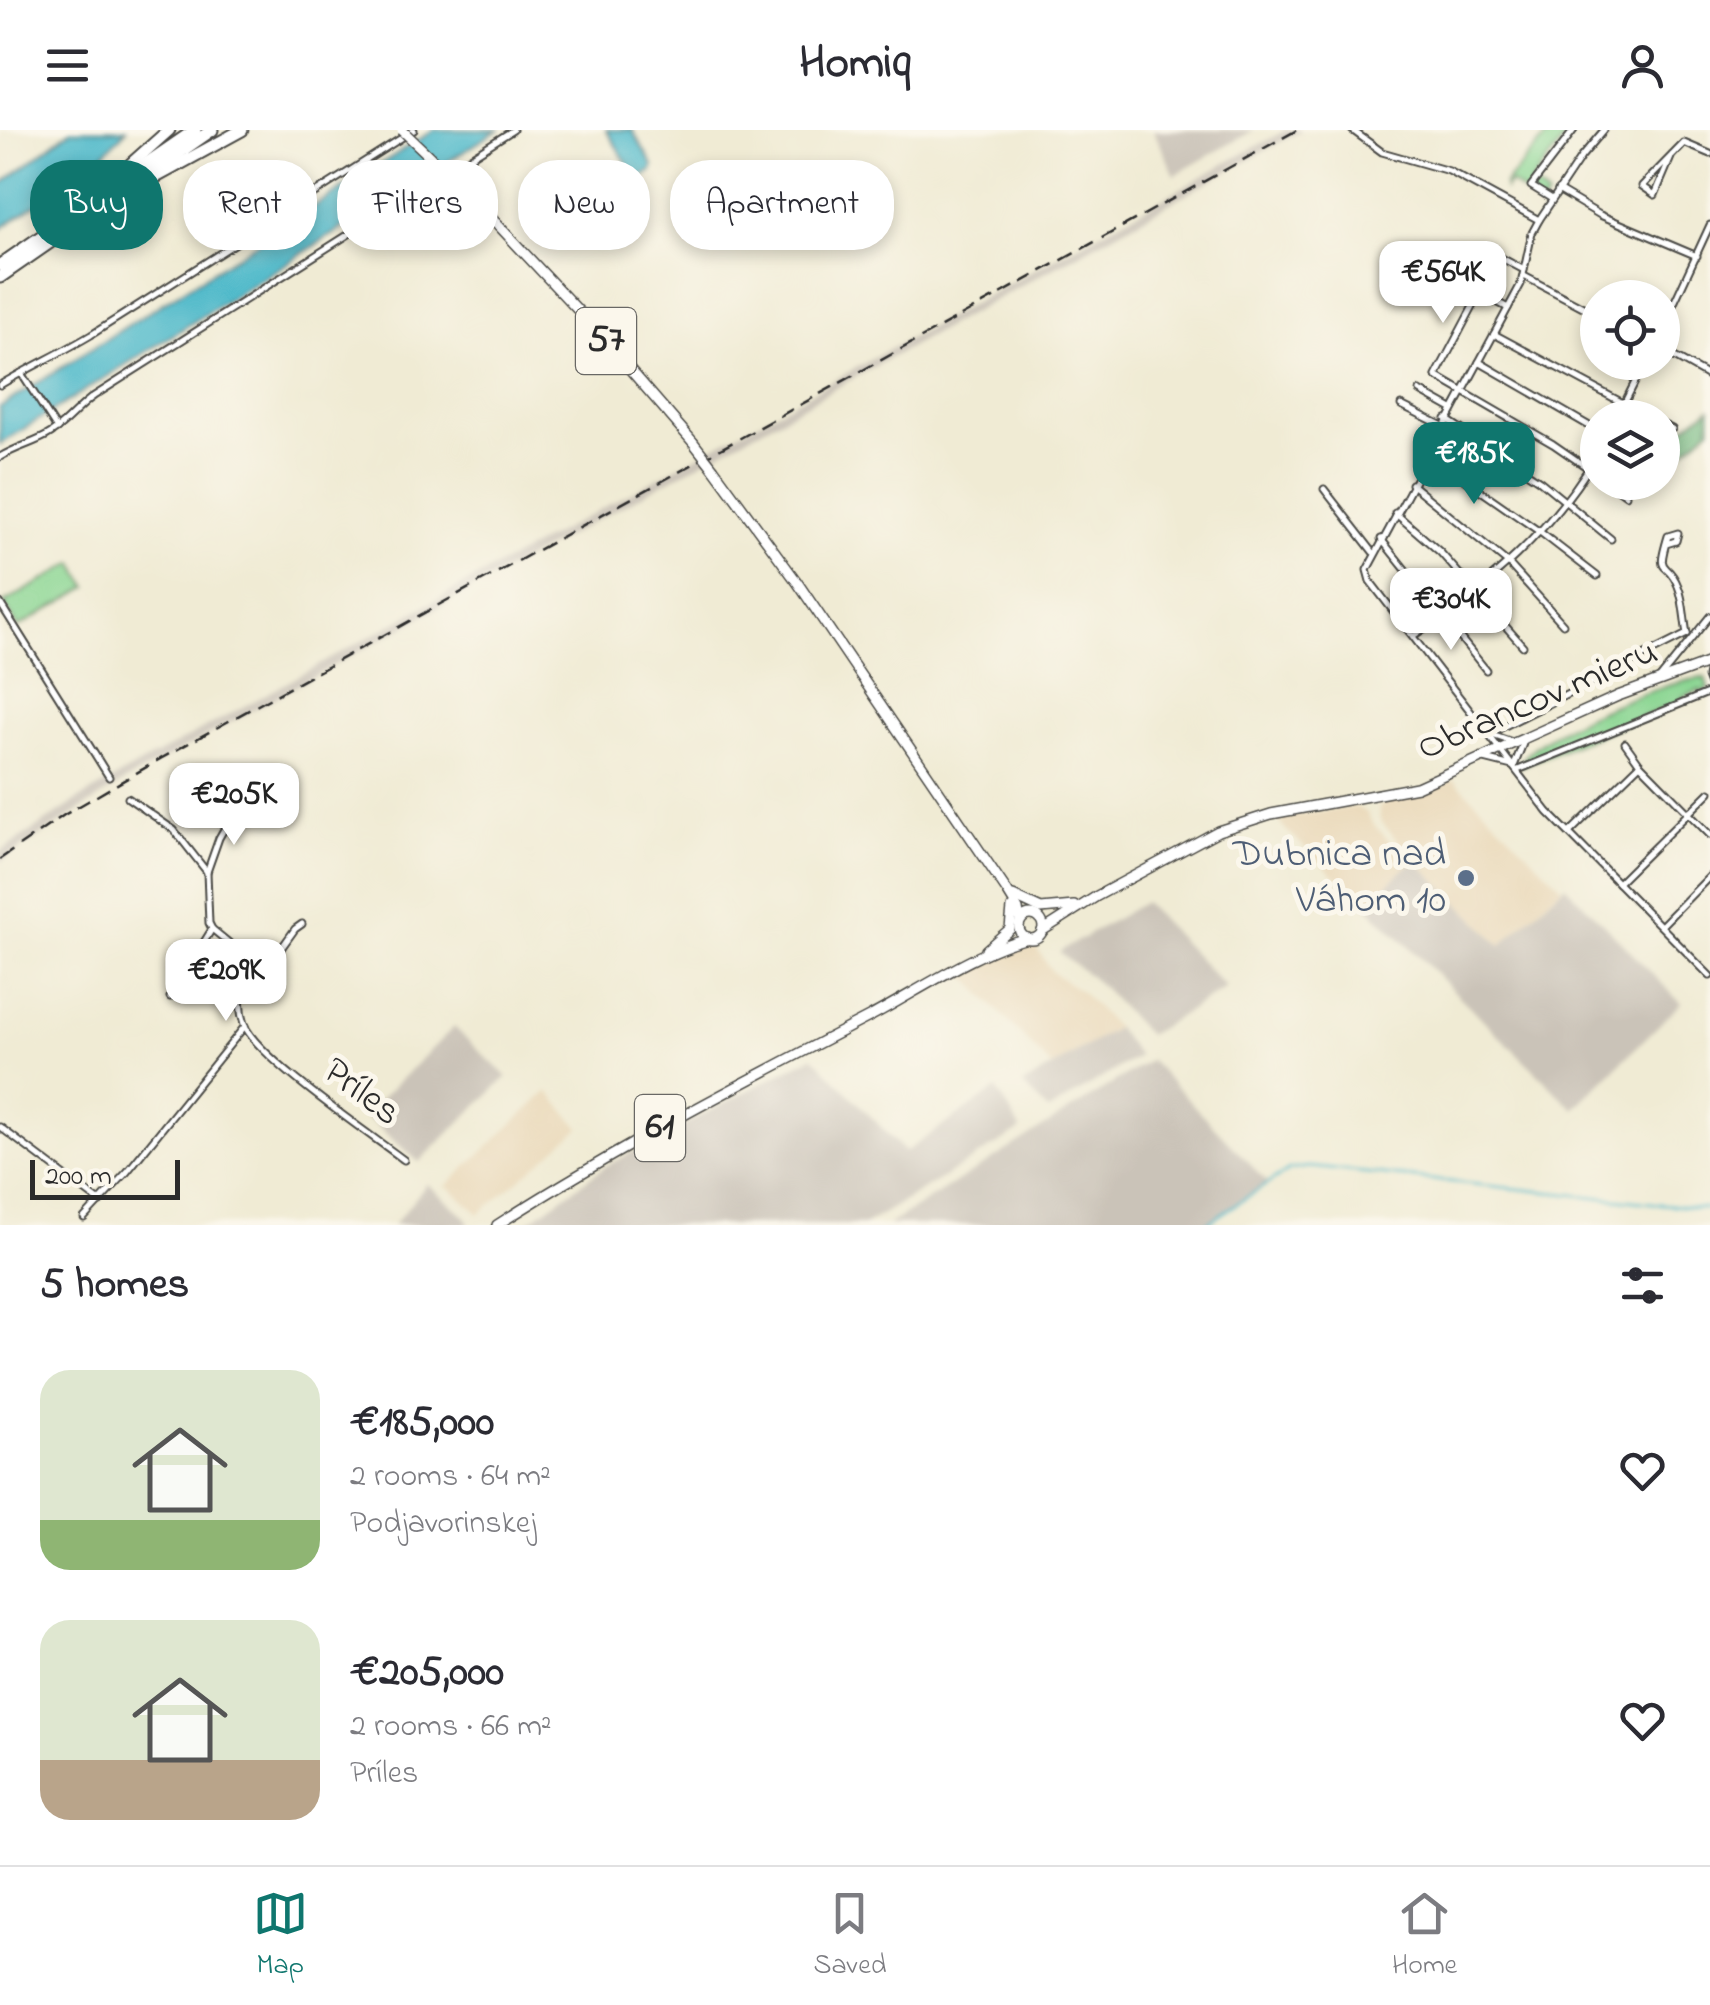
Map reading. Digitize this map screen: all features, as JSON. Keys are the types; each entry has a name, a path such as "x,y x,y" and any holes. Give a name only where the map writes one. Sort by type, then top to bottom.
{"highway":[{"path":"136,160 170,130"},
{"path":"152,160 195,130"},
{"path":"163,163 212,130"},
{"path":"163,173 242,130"},
{"path":"0,265 30,244"},
{"path":"0,277 39,250"}],"main road":[{"name":"57","path":"402,130 468,193 590,322 693,442 797,582 1006,891 1018,910 1020,924"},
{"name":"Obrancov mieru","path":"1081,905 1218,831 1271,814 1409,789 1658,680 1710,662"},
{"name":"57","path":"1006,891 1025,911 1036,916"},
{"path":"1006,891 1041,910 1081,905"},
{"path":"967,964 1010,929 1014,912 1006,891"},
{"name":"61","path":"497,1225 628,1145 967,964 1038,936 1081,905"},
{"name":"61","path":"995,951 1012,938 1028,916 1071,911"},
{"path":"1036,916 1043,924 1042,931"},
{"path":"1020,924 1028,938"}],"street":[{"path":"0,385 91,334 414,130"},
{"path":"0,457 22,443 43,438 94,396 513,130"},
{"path":"1352,130 1382,152 1449,171 1539,220"},
{"path":"1552,199 1531,186 1574,130"},
{"path":"1604,130 1539,220 1532,233 1524,273 1508,308 1373,552 1367,570 1370,581 1569,834 1710,976"},
{"path":"1672,156 1655,194 1642,186 1672,156 1684,144 1710,154"},
{"path":"1558,190 1600,216 1697,256"},
{"path":"1680,291 1710,226"},
{"path":"1496,255 1580,306"},
{"path":"1508,308 1480,294 1436,376 1580,462"},
{"path":"1494,334 1617,400"},
{"path":"1680,360 1710,377"},
{"path":"1479,362 1580,421"},
{"path":"21,372 57,429"},
{"path":"1420,391 1452,408"},
{"path":"1401,405 1444,423 1512,461 1611,539"},
{"path":"1428,454 1597,576"},
{"path":"1413,636 1508,563 1540,532 1580,480"},
{"path":"1411,484 1508,563 1563,624"},
{"path":"1324,489 1373,552"},
{"path":"1396,513 1477,590 1524,646"},
{"path":"1380,539 1486,670"},
{"path":"1666,544 1662,565 1678,587 1690,635"},
{"path":"0,603 109,776"},
{"path":"1658,680 1690,635 1710,616"},
{"path":"1489,734 1690,635"},
{"path":"1481,758 1516,769 1710,688 1710,662"},
{"path":"1489,734 1520,741 1516,769"},
{"path":"1625,743 1640,764 1710,836"},
{"path":"1569,834 1640,764"},
{"path":"1618,883 1710,792"},
{"path":"128,798 160,818 186,843 207,872"},
{"path":"84,1218 244,1026 239,1001 247,968 241,949 212,930 207,872 219,838 240,801"},
{"path":"1661,926 1710,876"},
{"path":"247,968 275,957 302,924"},
{"path":"170,996 212,930"},
{"name":"Príles","path":"244,1026 267,1054 404,1160"},
{"path":"0,1128 100,1202"}],"shaded area":[{"path":"1153,130 1254,130 1175,175"},
{"path":"1286,130 1302,130 127,780 0,862 0,852 81,798 158,754"},
{"path":"1454,779 1562,887 1501,945 1380,820 1379,808 1388,801 1426,792"},
{"path":"1356,807 1366,812 1411,863 1366,905 1278,818"},
{"path":"1415,859 1501,945 1565,885 1681,1003 1574,1109 1366,905"},
{"path":"1144,902 1226,988 1148,1035 1099,984 1059,952"},
{"path":"1022,941 1034,944 1053,973 1082,992 1116,1028 1052,1067 962,973"},
{"path":"454,1027 507,1077 419,1162 364,1115"},
{"path":"1116,1028 1138,1056 1048,1111 1023,1085"},
{"path":"813,1056 905,1152 997,1089 1021,1130 864,1225 524,1225 604,1167"},
{"path":"1150,1060 1268,1183 1202,1225 888,1225"},
{"path":"548,1091 580,1128 479,1214 449,1187 444,1188"},
{"path":"427,1184 467,1218 469,1225 393,1225"}],"green space":[{"path":"1552,130 1571,130 1531,183 1547,197 1542,205 1510,183 1505,189 1505,184"},
{"path":"1710,408 1710,428 1680,454 1680,430"},
{"path":"74,563 88,587 18,627 4,603"},
{"path":"1705,678 1708,689 1702,693 1700,690 1682,697 1683,701 1520,766 1529,752 1573,723 1633,697"}],"water":[{"path":"71,130 126,130 98,160 32,160"},
{"path":"434,130 498,130 450,160 387,160"},
{"path":"606,130 632,130 650,160 625,160"},
{"path":"30,162 30,208 0,229 0,185"},
{"path":"337,192 337,232 317,244 317,205"},
{"path":"246,250 308,250 0,444 0,407"}],"waterway":[{"path":"1204,1225 1289,1170 1309,1167 1710,1209"}],"railway":[{"path":"0,859 64,815 162,758 1297,130"}],"place":[{"name":"Dubnica nad Váhom 10","path":"1466,878"}]}
